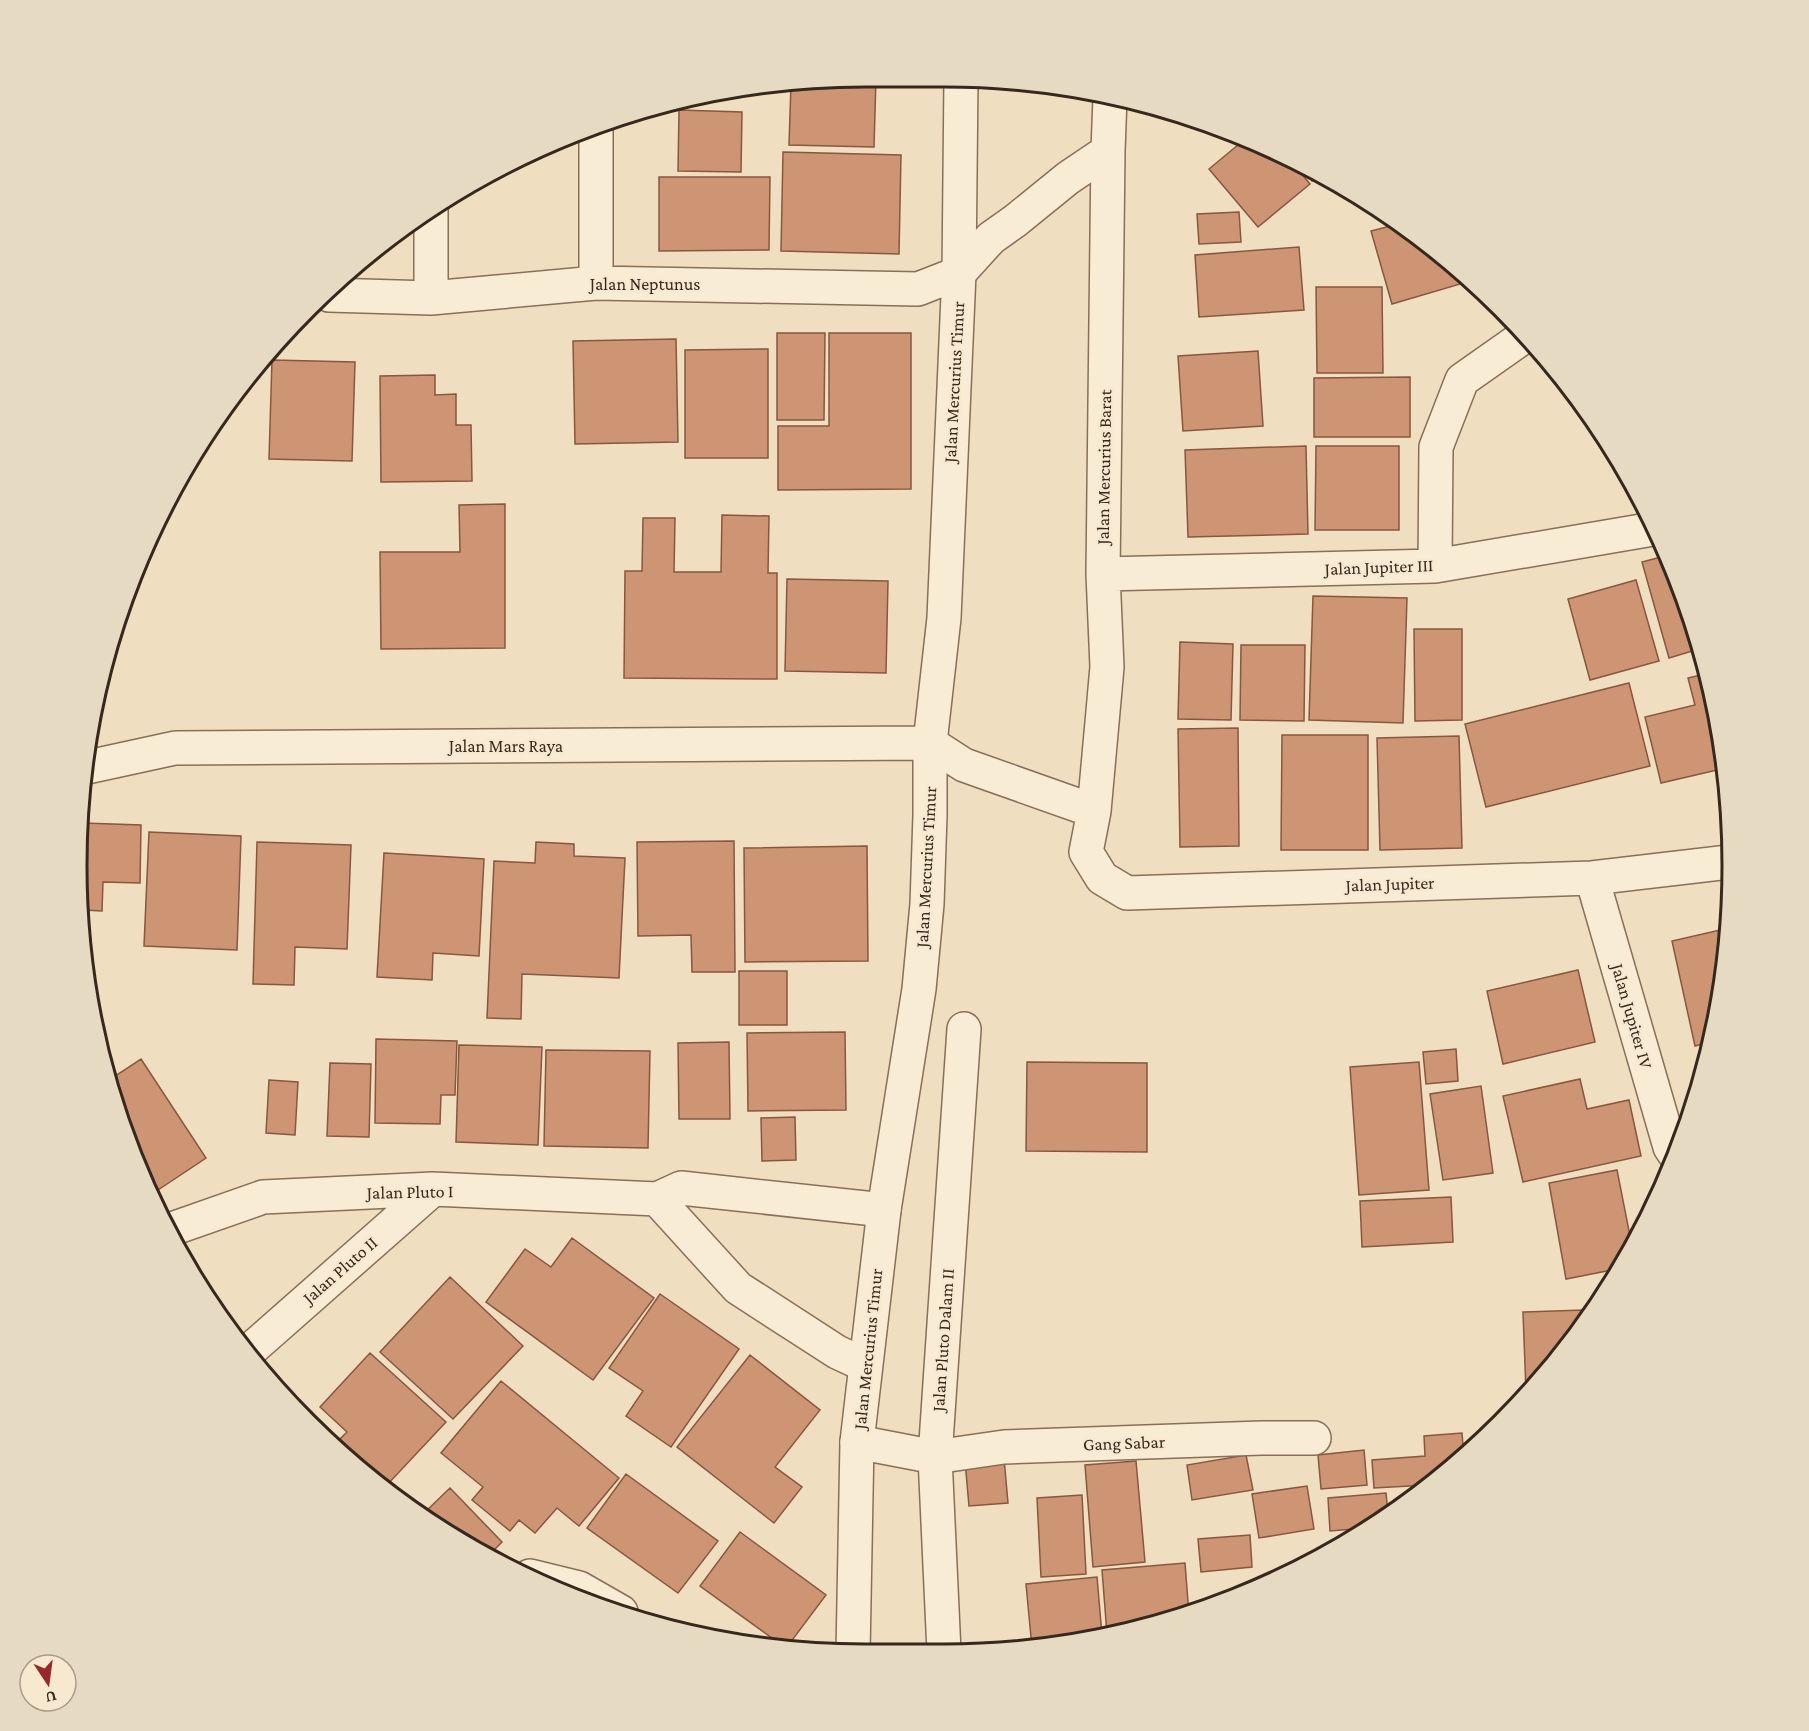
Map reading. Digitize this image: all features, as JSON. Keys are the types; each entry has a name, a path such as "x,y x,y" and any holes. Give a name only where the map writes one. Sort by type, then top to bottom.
{"street":[{"name":"Jalan Mercurius Timur","path":"853,1643 857,1442 884,1210 919,989 927,903 930,743 944,618 959,273 961,88"},
{"name":"Jalan Mercurius Barat","path":"1091,823 1107,667 1102,574 1110,105"},
{"path":"596,135 596,283"},
{"path":"959,273 991,238 1107,151"},
{"path":"431,219 431,297"},
{"name":"Jalan Neptunus","path":"336,295 431,297 596,283 918,289 959,273"},
{"path":"1435,566 1436,447 1462,380 1519,341"},
{"name":"Jalan Jupiter III","path":"1102,574 1435,566 1646,530"},
{"path":"930,743 963,765 1091,823"},
{"name":"Jalan Mars Raya","path":"94,766 175,748 930,743"},
{"name":"Jalan Jupiter","path":"1091,823 1086,852 1102,878 1127,893 1592,878 1722,863"},
{"name":"Jalan Jupiter IV","path":"1592,878 1670,1146"},
{"name":"Jalan Pluto Dalam II","path":"944,1644 935,1457 964,1029"},
{"name":"Jalan Pluto I","path":"176,1227 263,1197 433,1189 657,1199 681,1188 884,1210"},
{"name":"Jalan Pluto II","path":"254,1347 433,1189"},
{"path":"657,1199 738,1288 837,1352 865,1365"},
{"name":"Gang Sabar","path":"857,1442 935,1457 1004,1447 1314,1438"},
{"path":"570,1586 585,1592"}],"building":[{"path":"876,87 874,147 789,145 791,91"},
{"path":"679,110 742,112 741,172 678,171"},
{"path":"1238,145 1302,175 1310,184 1258,227 1209,169"},
{"path":"783,152 901,155 899,254 781,251"},
{"path":"659,177 770,177 769,250 659,251"},
{"path":"1239,212 1241,242 1199,244 1197,214"},
{"path":"1388,227 1461,284 1392,304 1371,231"},
{"path":"1299,247 1304,310 1199,317 1195,255"},
{"path":"1316,287 1382,287 1383,373 1317,373"},
{"path":"777,333 825,333 824,420 777,420"},
{"path":"829,333 911,333 911,489 778,490 778,426 829,426"},
{"path":"676,339 678,442 575,444 573,341"},
{"path":"768,349 768,458 685,458 685,350"},
{"path":"1258,351 1263,426 1183,431 1178,356"},
{"path":"274,360 355,362 352,461 269,459"},
{"path":"435,375 435,395 456,394 456,425 471,425 472,481 381,482 380,376"},
{"path":"1410,377 1410,437 1314,437 1314,378"},
{"path":"1306,446 1308,534 1188,537 1185,450"},
{"path":"1316,446 1399,446 1399,530 1315,530"},
{"path":"505,504 505,648 381,649 380,552 460,552 459,505"},
{"path":"722,515 769,516 768,573 777,573 777,679 624,678 625,571 642,571 643,518 675,518 674,572 721,572"},
{"path":"1658,558 1681,615 1691,651 1669,658 1642,562"},
{"path":"787,579 888,581 886,673 785,671"},
{"path":"1636,580 1659,661 1590,680 1568,599"},
{"path":"1313,596 1407,598 1403,723 1309,720"},
{"path":"1414,629 1462,629 1462,720 1415,721"},
{"path":"1180,642 1233,644 1231,720 1178,719"},
{"path":"1241,645 1305,645 1304,721 1240,720"},
{"path":"1698,676 1707,714 1716,770 1661,783 1645,717 1695,705 1688,678"},
{"path":"1629,683 1650,766 1486,807 1465,724"},
{"path":"1238,728 1239,846 1180,847 1178,729"},
{"path":"1282,735 1368,735 1368,850 1281,850"},
{"path":"1459,736 1462,848 1380,850 1377,738"},
{"path":"89,823 141,825 140,883 103,882 102,911 89,910"},
{"path":"149,832 241,836 237,950 144,946"},
{"path":"734,841 735,972 692,972 691,935 638,936 637,842"},
{"path":"257,842 351,845 347,949 295,947 294,985 253,984"},
{"path":"536,842 574,844 574,856 625,858 619,978 522,974 521,1019 487,1018 494,861 535,863"},
{"path":"867,846 868,961 745,962 744,848"},
{"path":"384,853 484,859 479,956 433,953 432,980 377,977"},
{"path":"1719,930 1707,1017 1700,1045 1695,1046 1672,941"},
{"path":"1578,970 1595,1042 1503,1064 1487,991"},
{"path":"739,971 787,971 787,1025 739,1025"},
{"path":"845,1032 846,1110 748,1111 747,1033"},
{"path":"376,1039 457,1041 455,1095 441,1095 440,1124 375,1123"},
{"path":"729,1042 730,1119 679,1119 678,1043"},
{"path":"459,1045 542,1047 538,1145 456,1142"},
{"path":"1456,1049 1458,1081 1426,1084 1423,1052"},
{"path":"546,1050 650,1051 648,1148 544,1146"},
{"path":"141,1059 206,1158 158,1190 128,1116 116,1075"},
{"path":"1027,1062 1147,1063 1147,1152 1026,1151"},
{"path":"1419,1062 1429,1190 1359,1195 1350,1067"},
{"path":"330,1063 371,1064 369,1137 327,1136"},
{"path":"1580,1079 1587,1109 1629,1100 1641,1156 1523,1182 1503,1096"},
{"path":"269,1080 298,1082 295,1135 266,1133"},
{"path":"1481,1086 1493,1173 1443,1180 1430,1094"},
{"path":"795,1117 796,1160 762,1161 761,1118"},
{"path":"1617,1170 1630,1233 1608,1271 1566,1279 1549,1183"},
{"path":"1451,1197 1453,1242 1362,1247 1360,1201"},
{"path":"572,1238 654,1298 593,1380 486,1302 525,1249 551,1267"},
{"path":"450,1277 523,1346 453,1419 380,1352"},
{"path":"660,1294 739,1349 671,1447 626,1416 643,1391 609,1368"},
{"path":"1582,1310 1526,1383 1523,1312"},
{"path":"370,1353 446,1422 390,1482 340,1439 347,1432 320,1407"},
{"path":"750,1355 820,1410 775,1467 802,1487 774,1523 677,1447"},
{"path":"501,1381 619,1478 579,1526 557,1508 535,1533 519,1520 510,1531 472,1500 483,1487 441,1453"},
{"path":"1462,1433 1463,1445 1413,1486 1374,1488 1372,1460 1425,1456 1424,1436"},
{"path":"1364,1450 1367,1485 1321,1489 1318,1455"},
{"path":"1246,1455 1253,1490 1192,1500 1187,1465"},
{"path":"1004,1458 1008,1503 969,1506 965,1461"},
{"path":"1136,1461 1145,1562 1093,1567 1085,1465"},
{"path":"626,1474 718,1541 678,1593 587,1528"},
{"path":"1307,1486 1314,1529 1259,1538 1252,1494"},
{"path":"450,1488 502,1542 494,1550 428,1509"},
{"path":"1386,1493 1387,1505 1350,1529 1330,1531 1328,1498"},
{"path":"1082,1495 1086,1574 1041,1577 1037,1498"},
{"path":"740,1532 826,1595 792,1640 772,1638 700,1586"},
{"path":"1250,1535 1252,1567 1201,1572 1198,1539"},
{"path":"1185,1563 1188,1605 1106,1626 1102,1570"},
{"path":"1097,1577 1101,1627 1031,1638 1026,1584"}]}
